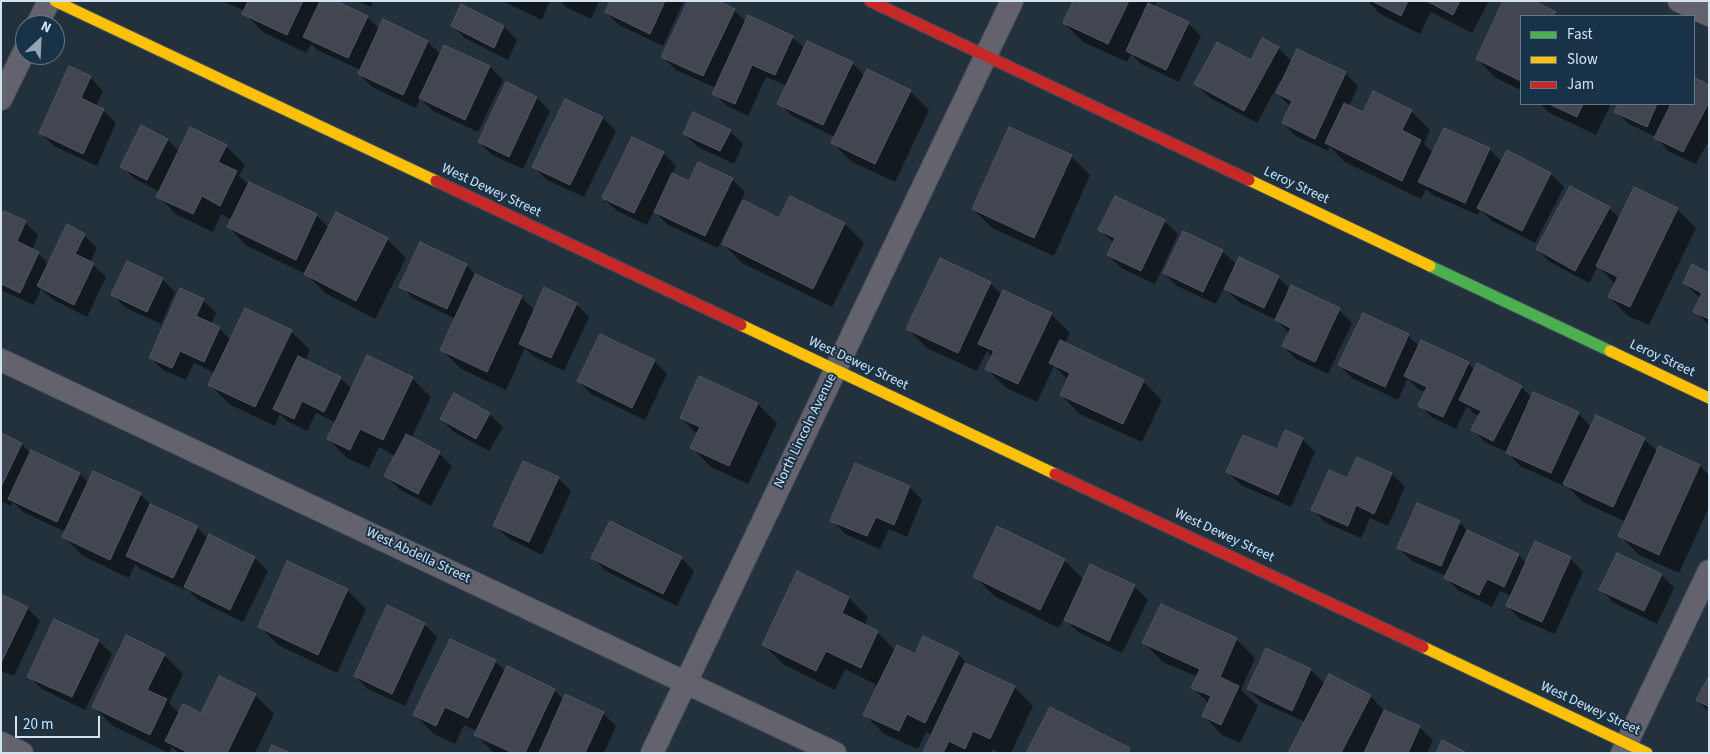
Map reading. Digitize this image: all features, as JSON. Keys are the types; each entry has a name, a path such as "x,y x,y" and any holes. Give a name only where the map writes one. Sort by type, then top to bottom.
{"street":[{"path":"42,15 49,1"},
{"name":"West Dewey Street","path":"55,1 836,370 1624,748 1647,753"},
{"name":"Leroy Street","path":"870,1 1709,398"},
{"name":"North Lincoln Avenue","path":"652,753 1012,1"},
{"path":"1679,1 1709,15"},
{"path":"1,99 18,65"},
{"name":"West Abdella Street","path":"1,360 835,753"},
{"path":"1624,748 1709,571"},
{"path":"1,743 22,753"}],"building":[{"path":"248,1 303,1 287,35 242,14"},
{"path":"320,1 336,1 368,16 348,58 303,37"},
{"path":"610,1 665,1 650,34 605,12"},
{"path":"688,1 719,1 735,9 703,76 661,57"},
{"path":"1073,1 1129,1 1108,44 1063,23"},
{"path":"1372,1 1408,1 1401,16"},
{"path":"1427,1 1460,1 1453,15"},
{"path":"1503,1 1534,1 1556,12 1554,15 1520,15 1520,81 1476,59"},
{"path":"1148,3 1189,22 1166,70 1126,51"},
{"path":"461,4 504,26 494,48 451,26"},
{"path":"748,15 793,36 775,75 752,65 735,104 712,94"},
{"path":"383,19 428,41 403,95 358,74"},
{"path":"1262,38 1279,47 1244,111 1194,84 1217,42 1251,60"},
{"path":"807,41 853,62 823,125 777,104"},
{"path":"444,45 490,66 465,120 419,98"},
{"path":"1297,49 1346,72 1315,139 1282,123 1292,101 1276,93"},
{"path":"69,66 91,76 81,98 104,109 83,154 39,133"},
{"path":"867,69 911,90 875,164 831,143"},
{"path":"1695,78 1709,85 1709,102 1683,152 1654,138 1670,105 1695,105"},
{"path":"506,82 537,97 509,157 478,142"},
{"path":"1373,91 1412,110 1402,130 1421,140 1402,181 1325,143 1344,103 1363,112"},
{"path":"565,99 603,117 570,185 532,167"},
{"path":"1551,105 1583,105 1577,117"},
{"path":"1618,105 1657,105 1647,127 1614,112"},
{"path":"693,112 731,130 720,151 683,134"},
{"path":"141,125 168,139 147,180 120,167"},
{"path":"190,127 227,145 218,162 237,171 220,206 202,196 193,214 156,197"},
{"path":"1009,127 1072,155 1034,238 972,209"},
{"path":"1444,128 1490,148 1465,203 1418,182"},
{"path":"632,137 664,152 634,213 602,198"},
{"path":"1507,150 1551,173 1522,231 1477,208"},
{"path":"698,162 733,178 705,236 654,212 672,173 689,181"},
{"path":"249,182 317,214 296,260 227,227"},
{"path":"1570,186 1610,207 1575,271 1536,249"},
{"path":"1634,187 1678,208 1630,307 1608,297 1618,277 1596,266"},
{"path":"790,196 845,223 813,289 722,244 743,200 779,218"},
{"path":"1115,196 1165,220 1141,271 1107,255 1115,238 1098,230"},
{"path":"4,211 26,221 17,241 39,252 20,293 1,284 1,216"},
{"path":"336,212 388,238 356,301 304,274"},
{"path":"67,224 85,234 75,254 94,263 74,305 37,286"},
{"path":"1183,231 1223,250 1203,292 1163,273"},
{"path":"420,242 467,264 447,309 399,287"},
{"path":"1239,257 1279,276 1264,308 1224,289"},
{"path":"940,258 991,282 958,353 906,329"},
{"path":"127,261 163,278 147,312 111,295"},
{"path":"1692,264 1709,273 1709,319 1693,312 1702,293 1683,283"},
{"path":"475,274 522,296 487,372 440,350"},
{"path":"1291,285 1340,308 1315,362 1282,346 1291,328 1275,320"},
{"path":"544,287 577,303 551,358 519,344"},
{"path":"180,288 204,299 196,316 220,327 204,362 180,351 172,368 149,358"},
{"path":"1003,290 1052,313 1018,384 985,369 994,351 978,344"},
{"path":"245,308 292,330 255,407 208,385"},
{"path":"1363,313 1409,334 1385,387 1338,365"},
{"path":"600,334 655,360 632,408 577,381"},
{"path":"1060,340 1144,380 1123,424 1060,395 1070,373 1049,363"},
{"path":"1421,340 1469,362 1443,417 1418,406 1427,387 1404,376"},
{"path":"367,355 413,377 383,440 360,429 350,450 327,439"},
{"path":"298,356 341,377 324,412 302,401 294,419 273,409"},
{"path":"1477,363 1522,386 1493,441 1471,430 1481,411 1459,400"},
{"path":"699,376 758,403 729,466 690,448 700,427 680,418"},
{"path":"1533,392 1579,412 1551,473 1506,453"},
{"path":"454,393 490,413 476,439 440,419"},
{"path":"1596,415 1645,438 1613,507 1563,484"},
{"path":"1285,430 1303,438 1278,495 1226,472 1243,435 1277,449"},
{"path":"1,433 22,443 1,487"},
{"path":"406,434 440,452 418,494 384,476"},
{"path":"1659,446 1700,465 1659,555 1618,536"},
{"path":"31,450 80,473 57,522 8,499"},
{"path":"1357,457 1392,473 1374,514 1356,505 1348,526 1311,510 1329,470 1347,478"},
{"path":"523,461 559,477 529,542 493,526"},
{"path":"855,463 910,486 894,525 876,517 867,536 830,521"},
{"path":"93,471 141,493 110,560 62,537"},
{"path":"1417,503 1460,521 1441,566 1397,548"},
{"path":"150,504 198,526 173,578 126,556"},
{"path":"610,521 682,557 663,594 591,558"},
{"path":"997,526 1065,559 1040,610 973,577"},
{"path":"1467,530 1519,554 1504,587 1487,579 1479,595 1444,578"},
{"path":"209,534 255,557 230,610 184,587"},
{"path":"1535,541 1571,557 1542,622 1506,606"},
{"path":"1617,553 1662,574 1644,611 1599,590"},
{"path":"287,561 348,589 318,655 258,627"},
{"path":"1090,564 1135,585 1109,641 1064,620"},
{"path":"797,571 849,597 842,613 878,631 861,668 826,651 816,671 762,645"},
{"path":"1,594 28,607 1,663"},
{"path":"1161,604 1237,638 1220,677 1239,686 1221,725 1202,716 1211,696 1191,688 1200,669 1142,643"},
{"path":"387,605 425,623 392,694 354,676"},
{"path":"54,619 99,640 72,697 27,677"},
{"path":"126,635 165,654 147,690 167,699 150,735 92,707"},
{"path":"923,636 959,653 925,723 907,714 899,731 863,715 897,645 915,654"},
{"path":"450,639 496,660 468,718 445,707 436,726 413,715"},
{"path":"1266,648 1311,669 1292,711 1247,689"},
{"path":"965,663 1015,686 990,739 973,731 965,749 949,741 943,753 923,752"},
{"path":"507,666 555,689 525,753 513,753 474,735"},
{"path":"1329,674 1371,695 1341,753 1288,753"},
{"path":"219,676 256,694 227,753 189,753 165,741 183,704 201,713"},
{"path":"1709,676 1709,707 1696,700"},
{"path":"565,694 604,712 585,753 539,753"},
{"path":"1050,707 1130,748 1128,753 1026,753"},
{"path":"1384,710 1420,726 1408,753 1364,753"},
{"path":"1442,740 1467,753 1436,753"},
{"path":"272,745 290,753 268,753"}],"traffic: fast":[{"path":"1430,266 1610,351"}],"traffic: slow":[{"path":"55,1 436,181"},
{"path":"1249,180 1430,266"},
{"path":"741,325 1055,474"},
{"path":"1610,351 1709,398"},
{"path":"1423,647 1647,753"}],"traffic: jam":[{"path":"870,1 1249,180"},
{"path":"436,181 741,325"},
{"path":"1055,474 1423,647"}]}
